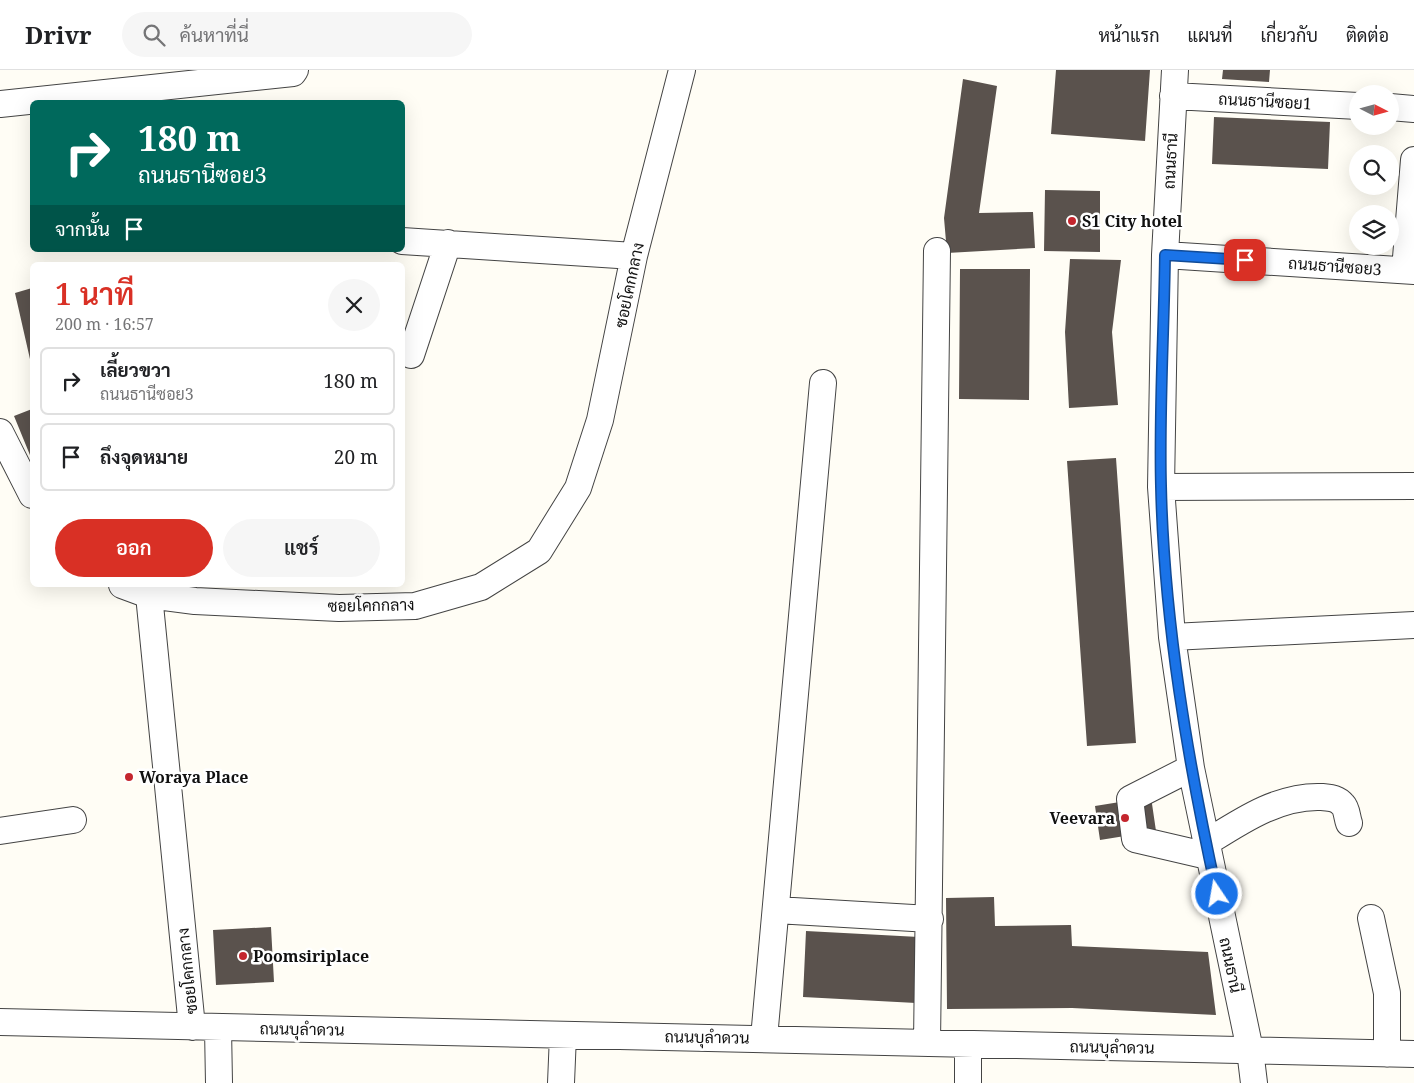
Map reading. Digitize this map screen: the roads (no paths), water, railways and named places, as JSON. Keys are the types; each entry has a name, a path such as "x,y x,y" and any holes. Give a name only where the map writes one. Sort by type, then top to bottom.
{"street":[{"path":"38,100 293,73 294,70"},
{"name":"ซอยโคกกลาง","path":"192,1027 149,595 195,600 339,596 416,606 481,587 539,552 578,488 600,420 634,256 682,70"},
{"name":"ถนนธานี","path":"1175,70 1165,255 1161,487 1172,637 1191,768 1250,1050 1254,1083"},
{"name":"ถนนธานีซอย1","path":"1173,96 1349,106"},
{"path":"0,104 30,101"},
{"path":"1399,107 1414,108"},
{"path":"1409,271 1414,160"},
{"path":"405,240 634,256"},
{"path":"411,354 448,243"},
{"path":"927,1043 937,250"},
{"name":"ถนนธานีซอย3","path":"1165,255 1409,271"},
{"path":"764,1038 823,383"},
{"path":"0,432 30,491"},
{"path":"1161,487 1414,486"},
{"path":"127,587 149,595"},
{"path":"1172,637 1414,625"},
{"path":"1191,768 1130,799 1135,839 1207,849 1250,816 1285,802 1309,796 1335,798 1344,806 1349,823"},
{"path":"0,830 73,820"},
{"path":"776,910 930,919"},
{"path":"1371,918 1387,993 1387,1054"},
{"name":"ถนนบุลำดวน","path":"0,1022 1414,1054"},
{"path":"218,1028 218,1083"},
{"path":"561,1083 563,1035"},
{"path":"968,1044 968,1083"}],"place":[{"name":"S1 City hotel","path":"1072,221"},
{"name":"Woraya Place","path":"129,777"},
{"name":"Veevara","path":"1125,818"},
{"name":"Poomsiriplace","path":"243,956"}]}
